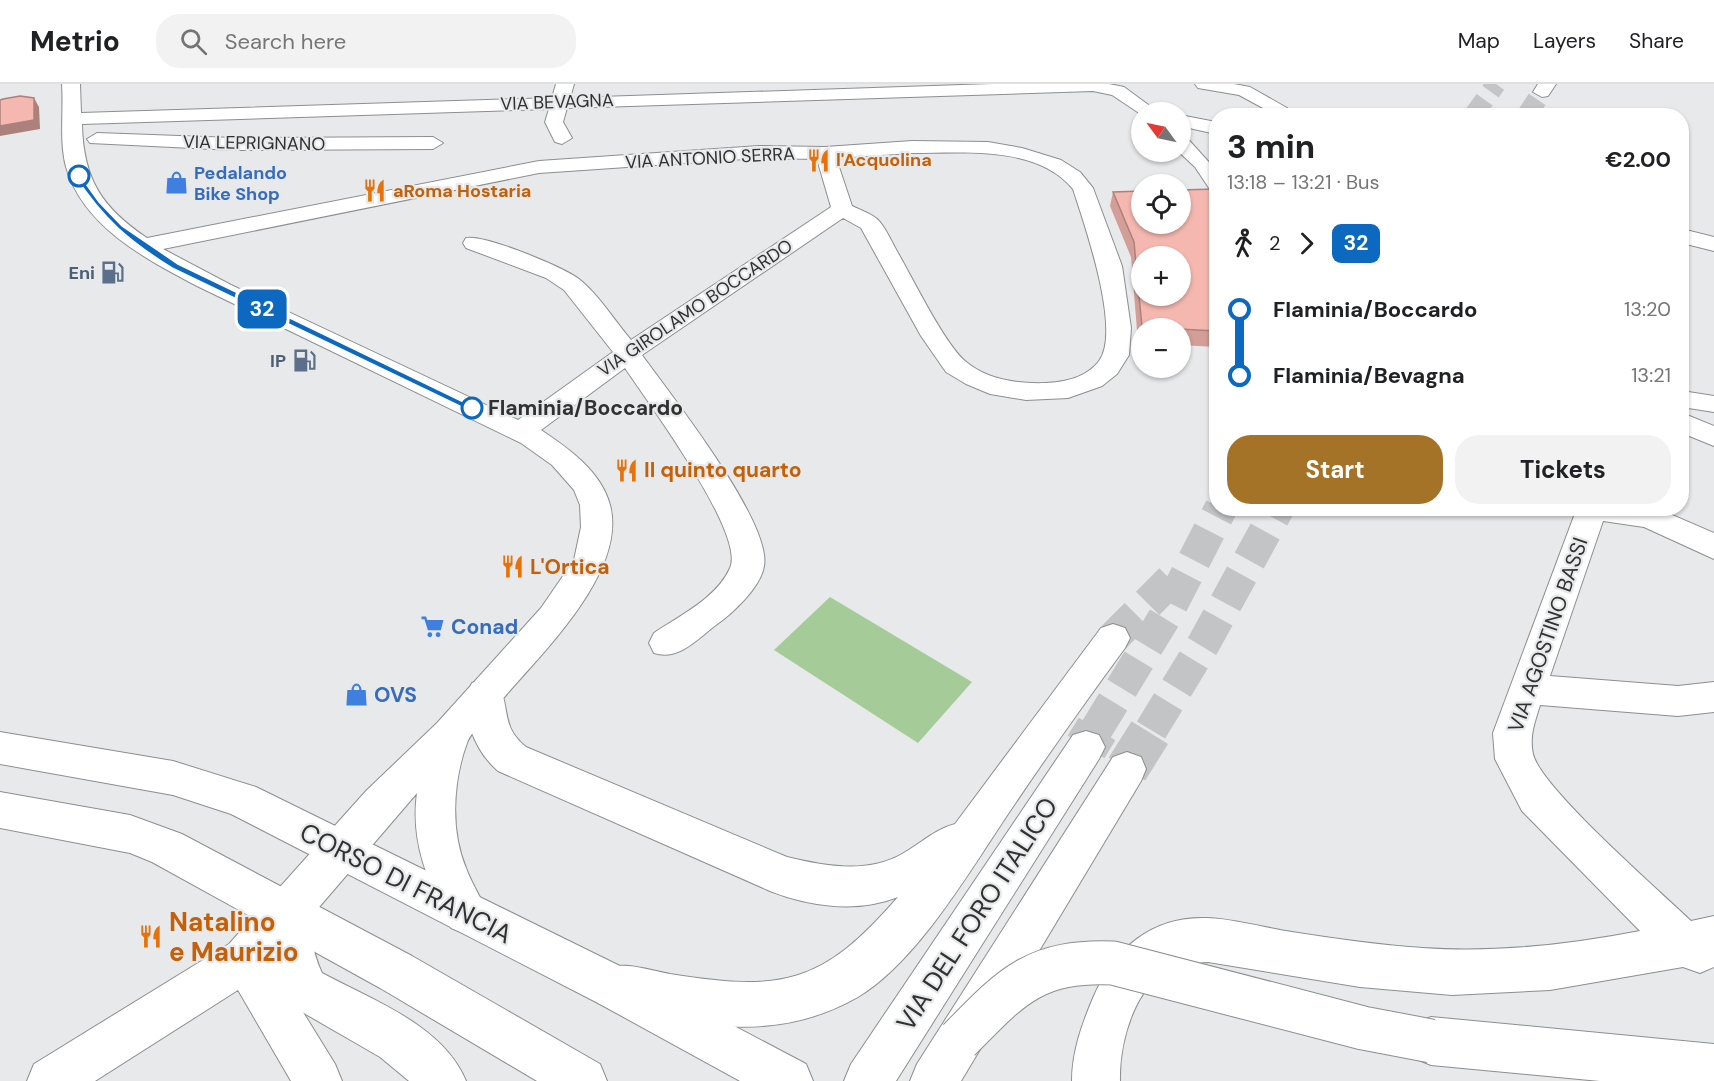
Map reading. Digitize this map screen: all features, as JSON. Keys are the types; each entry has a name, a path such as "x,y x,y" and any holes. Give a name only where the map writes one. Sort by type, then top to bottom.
{"main road":[{"path":"51,1081 245,960 339,850 450,734 553,617 590,562 597,536 595,505 586,486 562,458 521,431 175,266 143,246 112,220 82,182 75,161 71,84"},
{"path":"562,138 555,122 565,84"},
{"path":"1203,84 1244,91 1278,108"},
{"path":"1117,87 1136,102"},
{"name":"VIA BEVAGNA","path":"73,129 560,103 664,91 1117,87"},
{"path":"1191,122 1209,126"},
{"name":"VIA LEPRIGNANO","path":"73,129 314,145 433,143"},
{"name":"VIA ANTONIO SERRA","path":"143,246 539,167 759,152 825,153 912,147 1001,150 1040,158 1054,164 1096,195 1110,266 1118,328 1116,355 1108,368 1093,380 1078,387 1053,392 1026,392 1000,388 975,378 955,366 934,336 870,224 842,209"},
{"path":"1191,152 1202,163 1209,187"},
{"path":"825,153 842,209"},
{"name":"VIA GIROLAMO BOCCARDO","path":"521,431 628,353 842,209"},
{"path":"1689,238 1714,244"},
{"path":"474,243 554,273 572,285 628,353 720,488 745,539 749,553 746,573 729,596 666,643"},
{"path":"1689,400 1714,404"},
{"path":"1689,425 1714,437"},
{"name":"VIA AGOSTINO BASSI","path":"1589,516 1526,689 1511,746 1519,773 1527,787 1704,946"},
{"name":"VIA AGOSTINO BASSI","path":"1643,516 1682,531 1714,548"},
{"path":"614,987 695,999 759,1004 816,994 839,982 863,965 896,931 1113,638"},
{"path":"1526,689 1678,701 1714,697"},
{"path":"485,693 486,714 492,738 505,753 522,764 762,869 811,884 831,888 882,883 933,859 978,823"},
{"path":"450,734 436,785 434,828 437,851 466,913"},
{"name":"VIA DEL FORO ITALICO","path":"868,1081 1086,747"},
{"name":"CORSO DI FRANCIA","path":"0,748 164,776 211,788 242,800 614,987 789,1081"},
{"path":"934,1081 1127,769"},
{"path":"0,810 146,838 396,972 583,1081"},
{"path":"285,913 298,977 306,989 321,1000 397,1040 416,1054 442,1081"},
{"path":"1096,1081 1101,1041 1119,991 1140,963 1164,946 1190,940 1208,940 1387,966 1484,972 1514,971 1704,946"},
{"path":"245,960 318,1081"},
{"path":"958,1040 1028,977 1045,968 1086,960 1113,963 1341,1022 1431,1041 1714,1068"}],"green space":[{"path":"830,597 972,682 918,743 774,650"}],"building":[{"path":"20,96 34,98 34,120 0,126 0,100"},
{"path":"1209,189 1209,331 1191,330 1191,318 1141,318 1140,306 1191,306 1191,246 1134,246 1113,192 1131,191 1131,234 1191,234 1191,190"}],"tunnel":[{"path":"1479,108 1496,84"},
{"path":"1531,108 1542,92"},
{"path":"1096,730 1166,615 1217,516"},
{"path":"1151,730 1204,643 1274,516"},
{"path":"1113,638 1175,576"},
{"path":"1086,747 1097,729"},
{"path":"1127,769 1152,729"}],"bus line":[{"name":"32","path":"79,176 96,203 119,228 175,266 313,334 472,408"}],"place":[{"name":"l'Acquolina","path":"818,160"},
{"name":"Pedalando Bike Shop","path":"176,183"},
{"name":"aRoma Hostaria","path":"375,191"},
{"name":"Eni","path":"113,273"},
{"name":"IP","path":"304,361"},
{"name":"Flaminia/Boccardo","path":"472,408"},
{"name":"Il quinto quarto","path":"626,470"},
{"name":"L'Ortica","path":"512,567"},
{"name":"Conad","path":"433,627"},
{"name":"OVS","path":"356,695"},
{"name":"Natalino e Maurizio","path":"151,937"}]}
